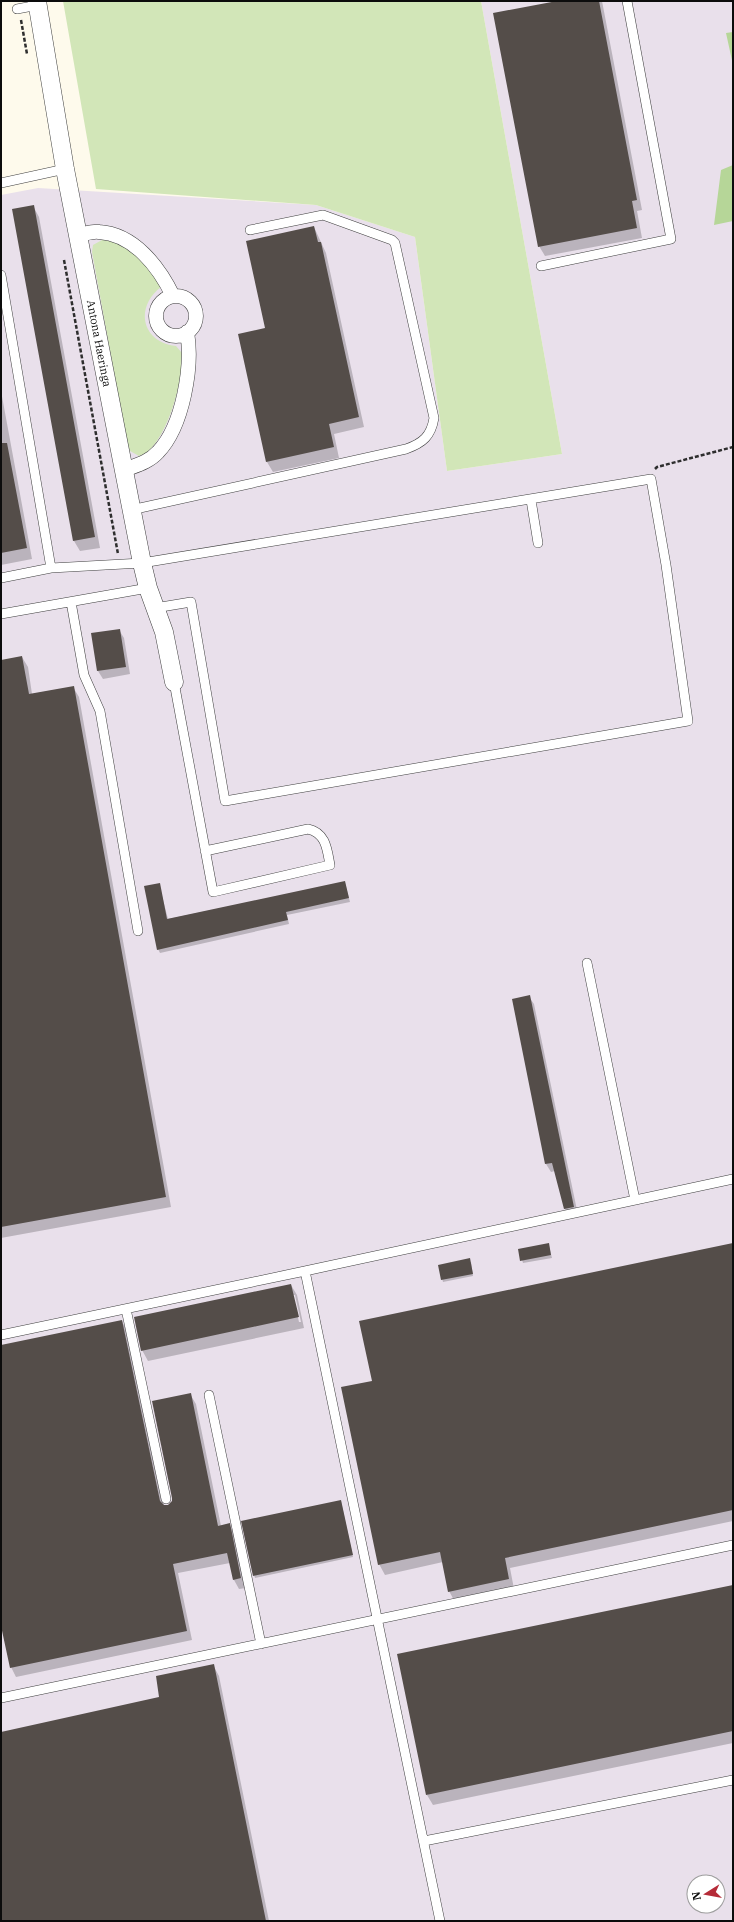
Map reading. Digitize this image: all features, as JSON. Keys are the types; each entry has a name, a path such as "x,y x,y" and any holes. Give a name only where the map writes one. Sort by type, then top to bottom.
{"street":[{"name":"Antona Haeringa","path":"37,3 65,169 131,510 148,588 164,632 174,682"},
{"path":"78,235 98,231 119,237 134,246 149,259 164,277 173,296"},
{"path":"173,296 184,297 194,306 196,320 187,332 176,336 169,335 159,326 156,321 155,314 160,303 173,296"},
{"path":"124,470 146,462 159,451 176,424 189,361 190,348 187,332"}],"lane":[{"path":"541,266 671,240 627,1"},
{"path":"18,9 37,3"},
{"path":"1,183 65,169"},
{"path":"131,510 406,449 424,441 433,428 434,418 395,243 323,215 250,230"},
{"path":"1,275 51,568"},
{"path":"1,578 51,568 142,563 651,479 666,565 688,721 225,801 191,602 155,608"},
{"path":"531,500 538,543"},
{"path":"1,614 148,588"},
{"path":"70,602 84,675 100,712 138,931"},
{"path":"174,682 205,851 213,892 330,865 327,847 323,838 315,831 308,829 205,851"},
{"path":"587,963 635,1200"},
{"path":"1,1335 305,1272 733,1180"},
{"path":"305,1272 440,1921"},
{"path":"126,1309 166,1499"},
{"path":"209,1395 261,1644"},
{"path":"1,1698 733,1545"},
{"path":"424,1841 733,1780"}],"path":[{"path":"18,9 28,55"},
{"path":"64,259 120,564"},
{"path":"651,479 657,466 733,447"}],"shaded area":[{"path":"481,1 733,1 733,1921 1,1921 1,195 38,188 316,205 415,237 447,471 562,454"}],"green space":[{"path":"63,1 481,1 562,454 447,471 415,237 316,205 96,189"},
{"path":"733,32 733,65 726,33"},
{"path":"733,165 733,221 714,225 721,170"},
{"path":"102,240 112,241 129,250 137,256 156,279 161,287 152,295 147,305 145,314 146,323 149,331 156,338 164,343 176,346 182,353 182,364 177,395 165,427 157,441 148,451 139,456 130,451 127,444 92,252 93,245"}],"building":[{"path":"557,1 599,1 637,200 632,201 637,228 538,247 493,13"},
{"path":"34,205 95,537 73,541 12,209"},
{"path":"314,226 318,242 321,242 359,417 329,424 334,447 266,462 238,334 265,328 246,241"},
{"path":"1,443 7,443 27,548 1,553"},
{"path":"120,629 126,667 97,671 91,633"},
{"path":"22,656 29,694 74,686 166,1197 1,1227 1,660"},
{"path":"345,881 349,898 286,912 288,920 157,950 144,886 160,883 167,919"},
{"path":"530,995 574,1207 564,1209 552,1163 545,1164 512,999"},
{"path":"549,1243 551,1255 520,1261 518,1249"},
{"path":"733,1243 733,1510 505,1558 509,1579 448,1592 440,1552 378,1565 341,1387 372,1381 359,1321"},
{"path":"470,1258 473,1274 441,1280 438,1265"},
{"path":"291,1284 299,1317 141,1351 134,1317"},
{"path":"122,1320 160,1501 164,1505 168,1505 172,1501 172,1498 152,1401 191,1393 218,1526 230,1523 241,1578 233,1580 227,1553 173,1564 187,1631 10,1668 1,1626 1,1345"},
{"path":"341,1500 353,1555 253,1576 241,1521"},
{"path":"733,1585 733,1731 426,1795 397,1654"},
{"path":"214,1664 266,1921 1,1921 1,1732 159,1697 156,1676"}]}
